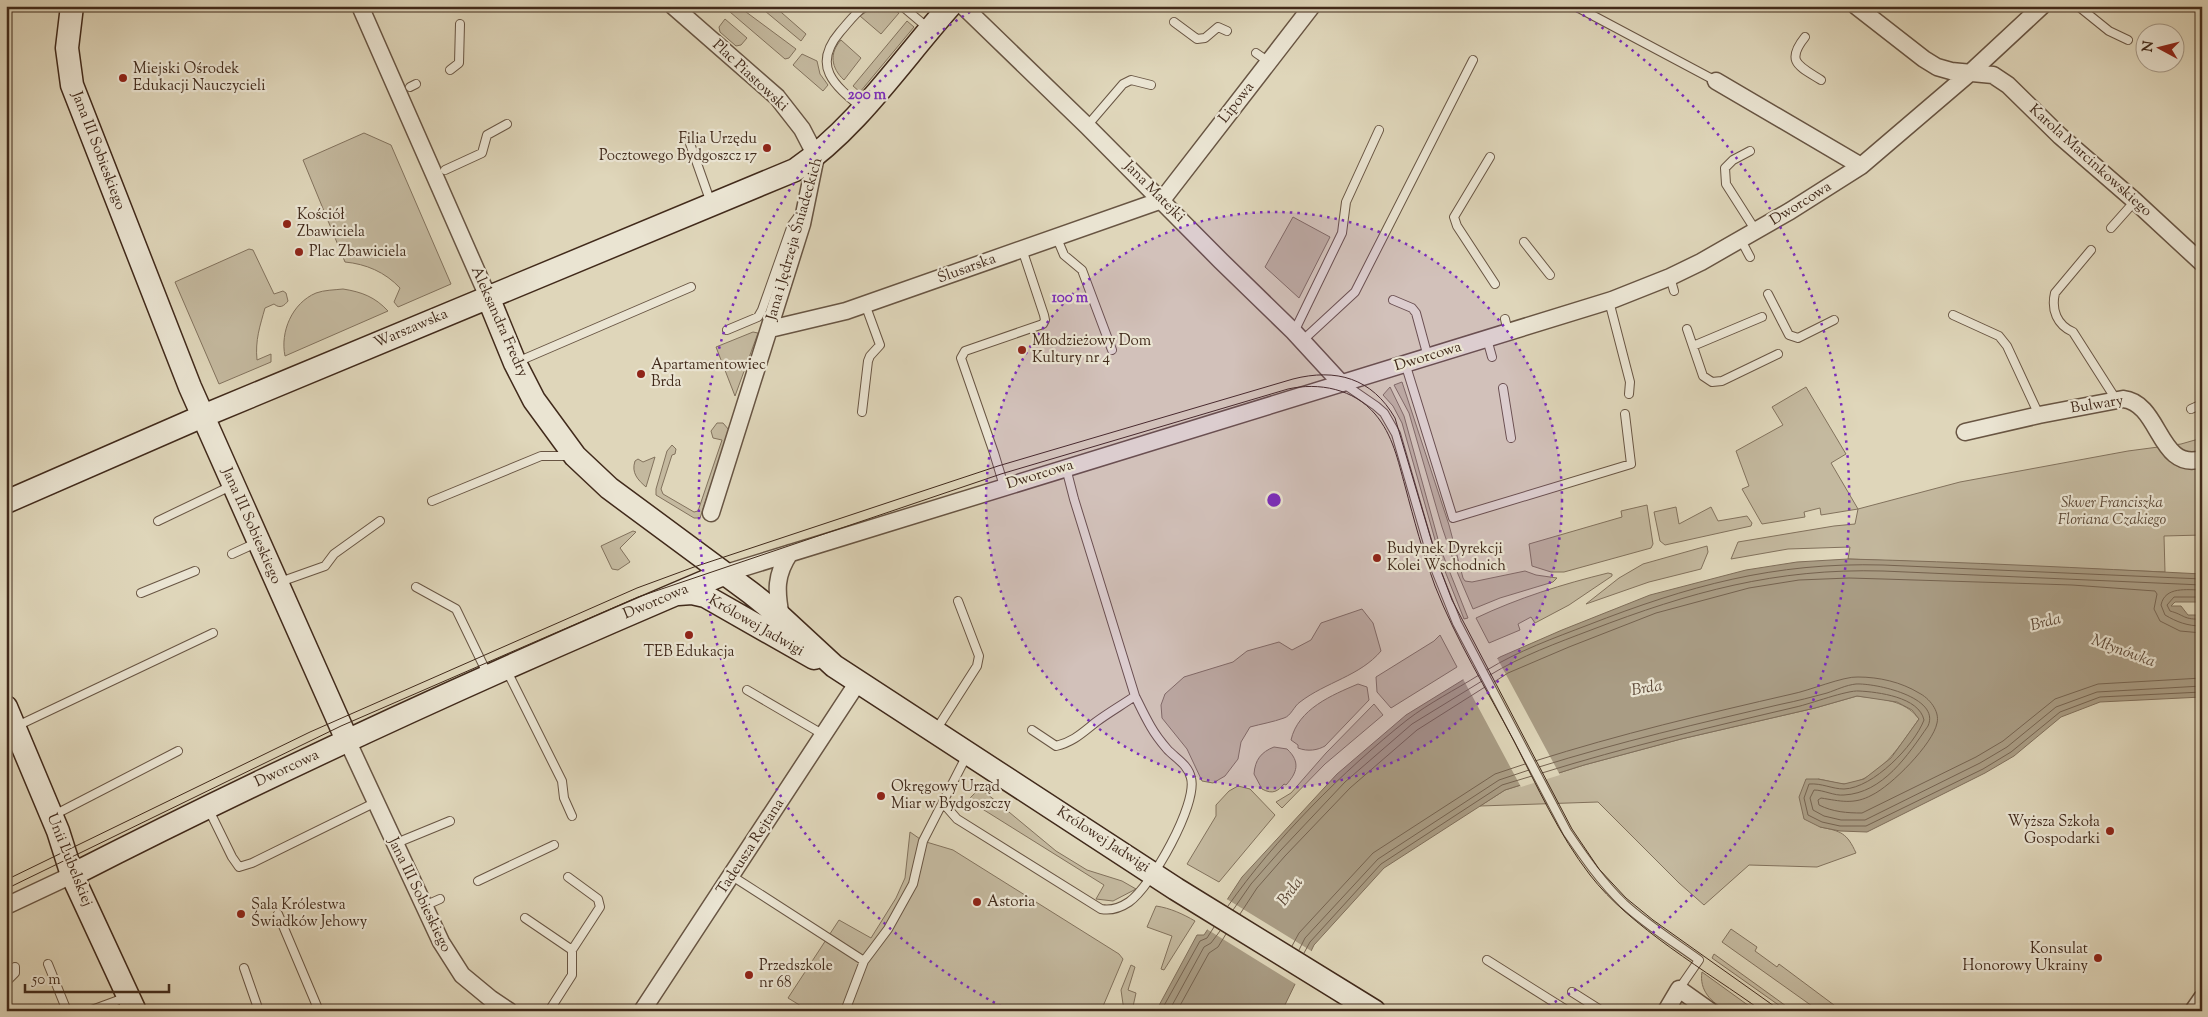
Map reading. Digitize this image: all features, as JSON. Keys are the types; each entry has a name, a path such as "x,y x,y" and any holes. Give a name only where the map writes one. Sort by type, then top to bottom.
{"street":[{"name":"Jana III Sobieskiego","path":"72,6 67,48 72,85 203,416 258,543 374,803 441,942 462,975 509,1011"},
{"name":"Aleksandra Fredry","path":"360,6 488,297 515,363 534,400 574,456 609,488 723,574"},
{"name":"Plac Piastowski","path":"673,6 777,97 802,129 816,156"},
{"name":"Jana i Jędrzeja Śniadeckich","path":"711,513 770,329 806,204 816,156 846,128 950,6"},
{"name":"Jana Matejki","path":"963,6 1162,200 1340,382"},
{"name":"Lipowa","path":"1162,200 1262,58 1312,6"},
{"name":"Karola Marcinkowskiego","path":"1856,6 1937,67 1951,71 1993,75 2008,85 2060,136 2202,263"},
{"name":"Dworcowa","path":"6,906 72,875 207,806 347,740 723,574 1340,382 1487,339 1507,325 1672,284 1861,166 1971,72 2042,6"},
{"path":"1716,81 1861,166"},
{"name":"Warszawska","path":"6,502 203,416 795,170 816,156"},
{"name":"Ślusarska","path":"770,329 846,311 1162,200"},
{"name":"Bulwary","path":"1965,432 2117,400 2133,400 2143,407 2173,454 2188,460 2202,459"},
{"path":"781,617 778,581 780,567 790,552"},
{"name":"Królowej Jadwigi","path":"723,574 781,617 834,666 1190,897 1374,1011"},
{"name":"Królowej Jadwigi","path":"677,594 692,593 705,596 805,655 834,666"},
{"name":"Tadeusza Rejtana","path":"642,1011 858,682"},
{"name":"Unii Lubelskiej","path":"8,718 52,816 72,875 132,1003"},
{"path":"1666,1011 1679,989 1710,1011"},
{"path":"2193,1011 2202,998"}],"lane":[{"path":"863,108 836,86 830,76 826,61 828,48 855,15 865,6"},
{"path":"902,6 930,29"},
{"path":"1575,6 1716,81"},
{"path":"2078,6 2109,32 2128,40"},
{"path":"1174,22 1196,39 1205,38 1218,27 1227,30"},
{"path":"450,70 459,63 460,24"},
{"path":"1805,36 1796,48 1794,57 1797,64 1821,80"},
{"path":"1298,337 1355,292 1474,60"},
{"path":"1087,126 1123,84 1131,80 1151,85"},
{"path":"445,170 482,153 487,135 507,124"},
{"path":"1298,337 1342,233 1346,202 1379,130"},
{"path":"687,135 712,205"},
{"path":"1750,151 1733,160 1725,168 1726,184 1756,231"},
{"path":"1490,157 1454,217 1457,226 1495,284"},
{"path":"2111,228 2135,202"},
{"path":"728,330 758,317 792,225 806,204"},
{"path":"1056,236 1064,255 1082,270 1112,350"},
{"path":"1741,240 1750,257"},
{"path":"1524,242 1550,275"},
{"path":"1004,486 961,358 965,351 1043,324 1045,320 1044,315 1022,249"},
{"path":"2090,250 2055,293 2053,301 2056,316 2062,327 2073,332 2117,400"},
{"path":"515,363 691,287"},
{"path":"1768,294 1789,336 1798,338 1834,320"},
{"path":"1393,300 1412,308 1416,313 1428,357"},
{"path":"1609,300 1630,382 1629,394"},
{"path":"862,412 868,361 880,345 865,304"},
{"path":"1953,315 1999,336 2008,346 2039,415"},
{"path":"1693,346 1762,317"},
{"path":"1687,328 1703,376 1712,382 1722,382 1778,354"},
{"path":"1487,339 1492,357"},
{"path":"1405,363 1453,518 1631,464 1625,414"},
{"path":"1340,382 1356,390 1384,413 1396,434 1435,568 1457,623 1567,832 1587,862 1624,904 1699,960 1679,989"},
{"path":"1502,388 1511,438"},
{"path":"2191,409 2202,404"},
{"path":"432,501 541,456 574,456"},
{"path":"943,803 957,819 1101,908 1110,910 1130,902 1144,888 1184,817 1191,792 1191,778 1186,766 1167,749 1150,726 1135,696 1066,468"},
{"path":"158,520 233,485"},
{"path":"276,583 325,566 334,554 380,521"},
{"path":"232,554 258,543"},
{"path":"140,593 194,571"},
{"path":"416,587 456,609 498,673 562,781 564,798 572,816"},
{"path":"934,732 977,666 979,656 958,601"},
{"path":"8,718 213,632"},
{"path":"747,690 824,735"},
{"path":"1032,730 1056,746 1066,744 1076,739 1096,722 1135,696"},
{"path":"52,816 178,751"},
{"path":"845,1011 864,962 888,929 913,884 923,842 968,754"},
{"path":"207,806 239,867 252,863 374,803"},
{"path":"394,844 450,821"},
{"path":"478,881 554,845"},
{"path":"732,876 864,962"},
{"path":"549,1011 572,975 572,950 600,907 598,899 568,878"},
{"path":"424,906 440,899"},
{"path":"278,914 319,1011"},
{"path":"525,918 572,950"},
{"path":"1488,960 1568,1011"},
{"path":"48,964 67,1011"},
{"path":"6,982 15,973 15,967"},
{"path":"244,968 259,1011"},
{"path":"1572,992 1602,1011"},
{"path":"89,1011 132,1003"}],"green space":[{"path":"731,6 738,6 796,49 789,58 785,59 730,12"},
{"path":"759,6 774,6 806,34 801,41"},
{"path":"875,6 888,7 899,13 881,34 860,16"},
{"path":"725,19 747,38 741,45 736,46 720,32 719,27"},
{"path":"907,21 914,27 860,92 853,86"},
{"path":"841,40 861,58 844,80 836,71 833,60 837,45"},
{"path":"802,54 817,61 820,74 828,85 823,91 793,65"},
{"path":"364,133 391,145 451,284 398,307 394,302 400,288 394,282 375,270 345,262 303,160"},
{"path":"1293,217 1330,237 1299,298 1265,267"},
{"path":"249,249 253,250 274,294 283,291 286,293 288,301 282,306 274,304 265,308 261,321 257,340 257,360 271,354 271,362 219,384 175,282"},
{"path":"343,289 368,296 388,311 285,356 284,337 286,328 294,311 300,304 316,293"},
{"path":"753,332 758,333 735,396 716,347"},
{"path":"1402,382 1449,525 1465,581 1472,582 1525,571 1536,575 1557,578 1553,582 1500,598 1473,609 1458,574 1442,527 1409,413 1394,385"},
{"path":"1390,387 1404,416 1441,550 1468,618 1464,619 1441,561 1402,423 1393,406 1383,395"},
{"path":"1806,387 1846,454 1831,463 1858,509 1821,515 1820,508 1804,512 1805,517 1762,524 1742,489 1749,486 1736,451 1783,425 1772,407"},
{"path":"717,423 723,423 729,430 700,518 694,518 656,495 656,489 667,451 672,445 676,449 675,454 672,455 661,489 663,494 694,512 698,511 722,440 713,438 711,431"},
{"name":"Skwer Franciszka Floriana Czakiego","path":"2202,438 2202,535 2164,536 2165,572 1848,559 1850,547 1788,549 1731,559 1738,542 1855,524 1858,509 1960,482 2128,451 2181,444"},
{"path":"655,457 646,487 635,473 635,461 638,459 643,462"},
{"path":"1647,505 1653,544 1651,548 1564,572 1551,572 1532,566 1529,544 1622,517 1621,511"},
{"path":"1676,507 1679,524 1711,507 1718,521 1747,516 1752,523 1751,526 1665,545 1660,541 1654,512"},
{"path":"633,531 636,532 620,548 630,562 618,570 612,569 601,546"},
{"path":"1707,546 1708,552 1701,569 1649,582 1586,604 1619,578 1643,564"},
{"path":"1608,573 1612,574 1612,576 1569,605 1535,623 1531,617 1518,624 1520,630 1489,643 1476,618 1541,592"},
{"path":"1362,609 1373,623 1381,651 1373,660 1353,673 1310,695 1300,702 1286,717 1250,727 1241,742 1238,759 1225,776 1213,783 1202,781 1187,749 1162,718 1161,705 1165,694 1184,677 1233,662 1247,651 1279,642 1292,650 1311,640 1321,623"},
{"path":"1440,635 1457,667 1391,708 1377,692 1376,677 1434,641"},
{"path":"1358,684 1367,687 1369,700 1325,746 1313,750 1298,748 1298,745 1291,740 1295,729 1308,712 1327,698"},
{"path":"1857,696 1891,701 1906,707 1919,719 1897,750 1879,769 1868,776 1845,784 1818,779 1820,827 1842,834 1850,841 1856,853 1817,867 1749,865 1704,905 1679,883 1598,802 1480,806 1505,790 1584,765"},
{"path":"1374,704 1383,715 1325,764 1282,808 1276,802 1291,793 1326,753"},
{"path":"1274,747 1287,749 1294,758 1296,767 1293,776 1286,785 1284,784 1280,789 1269,792 1262,789 1254,774 1260,757"},
{"path":"1238,786 1250,789 1275,815 1219,882 1187,864 1216,816 1216,805 1229,791"},
{"path":"978,790 986,793 1056,851 1087,870 1122,881 1136,889 1113,901 1096,899 1104,885 968,800"},
{"name":"Astoria","path":"910,832 923,841 953,850 1119,954 1123,959 1101,1011 799,1011 801,1006 788,998 839,920 871,938 896,898 905,878"},
{"path":"1156,906 1166,908 1195,921 1164,970 1161,969 1172,936 1147,927"},
{"path":"1731,929 1757,947 1755,951 1777,967 1779,964 1842,1011 1819,1011 1722,942"},
{"path":"1714,954 1793,1011 1787,1011 1712,958"},
{"path":"1131,965 1135,967 1128,990 1136,993 1132,1011 1124,1011 1121,990"},
{"path":"1702,972 1756,1011 1730,1011 1716,1004 1704,990"}],"water":[{"path":"1848,559 1981,563 2202,574 2202,602 2175,602 2171,606 2181,606 2188,615 2202,615 2202,697 2100,702 2061,717 2014,756 1985,773 1867,832 1840,831 1820,827 1804,819 1799,797 1806,779 1818,779 1844,784 1864,779 1891,758 1919,719 1912,710 1897,702 1857,696 1584,765 1505,790 1384,868 1314,945 1282,1011 1156,1011 1197,935 1204,935 1242,877 1337,774 1406,715 1500,657 1650,595 1746,570 1797,562"}],"pier":[{"path":"1496,656 1560,775 1521,787 1462,677"},
{"path":"1225,898 1313,952 1297,985 1205,928"}],"tram line":[{"path":"6,880 310,732 637,588 694,567 998,466 1293,379 1309,376 1338,376 1351,379 1375,393 1386,404 1395,418 1439,566 1452,600 1572,829 1599,869 1626,898 1653,920 1781,1011"},
{"path":"6,889 341,726 638,597 1001,474 1288,389 1312,386 1335,389 1367,405 1381,422 1391,439 1415,524 1443,606 1549,810 1579,860 1590,875 1626,913 1694,965 1762,1011"}],"place":[{"name":"Miejski Ośrodek Edukacji Nauczycieli","path":"123,78"},
{"name":"Filia Urzędu Pocztowego Bydgoszcz 17","path":"767,148"},
{"name":"Kościół Zbawiciela","path":"287,224"},
{"name":"Plac Zbawiciela","path":"299,252"},
{"name":"Młodzieżowy Dom Kultury nr 4","path":"1022,350"},
{"name":"Apartamentowiec Brda","path":"641,374"},
{"name":"Budynek Dyrekcji Kolei Wschodnich","path":"1377,558"},
{"name":"TEB Edukacja","path":"689,635"},
{"name":"Okręgowy Urząd Miar w Bydgoszczy","path":"881,796"},
{"name":"Wyższa Szkoła Gospodarki","path":"2110,831"},
{"name":"Astoria","path":"977,902"},
{"name":"Sala Królestwa Świadków Jehowy","path":"241,914"},
{"name":"Konsulat Honorowy Ukrainy","path":"2098,958"},
{"name":"Przedszkole nr 68","path":"749,975"}],"water label":[{"name":"Brda","path":"2046,623"},
{"name":"Młynówka","path":"2123,652"},
{"name":"Brda","path":"1647,689"},
{"name":"Brda","path":"1291,892"}]}
